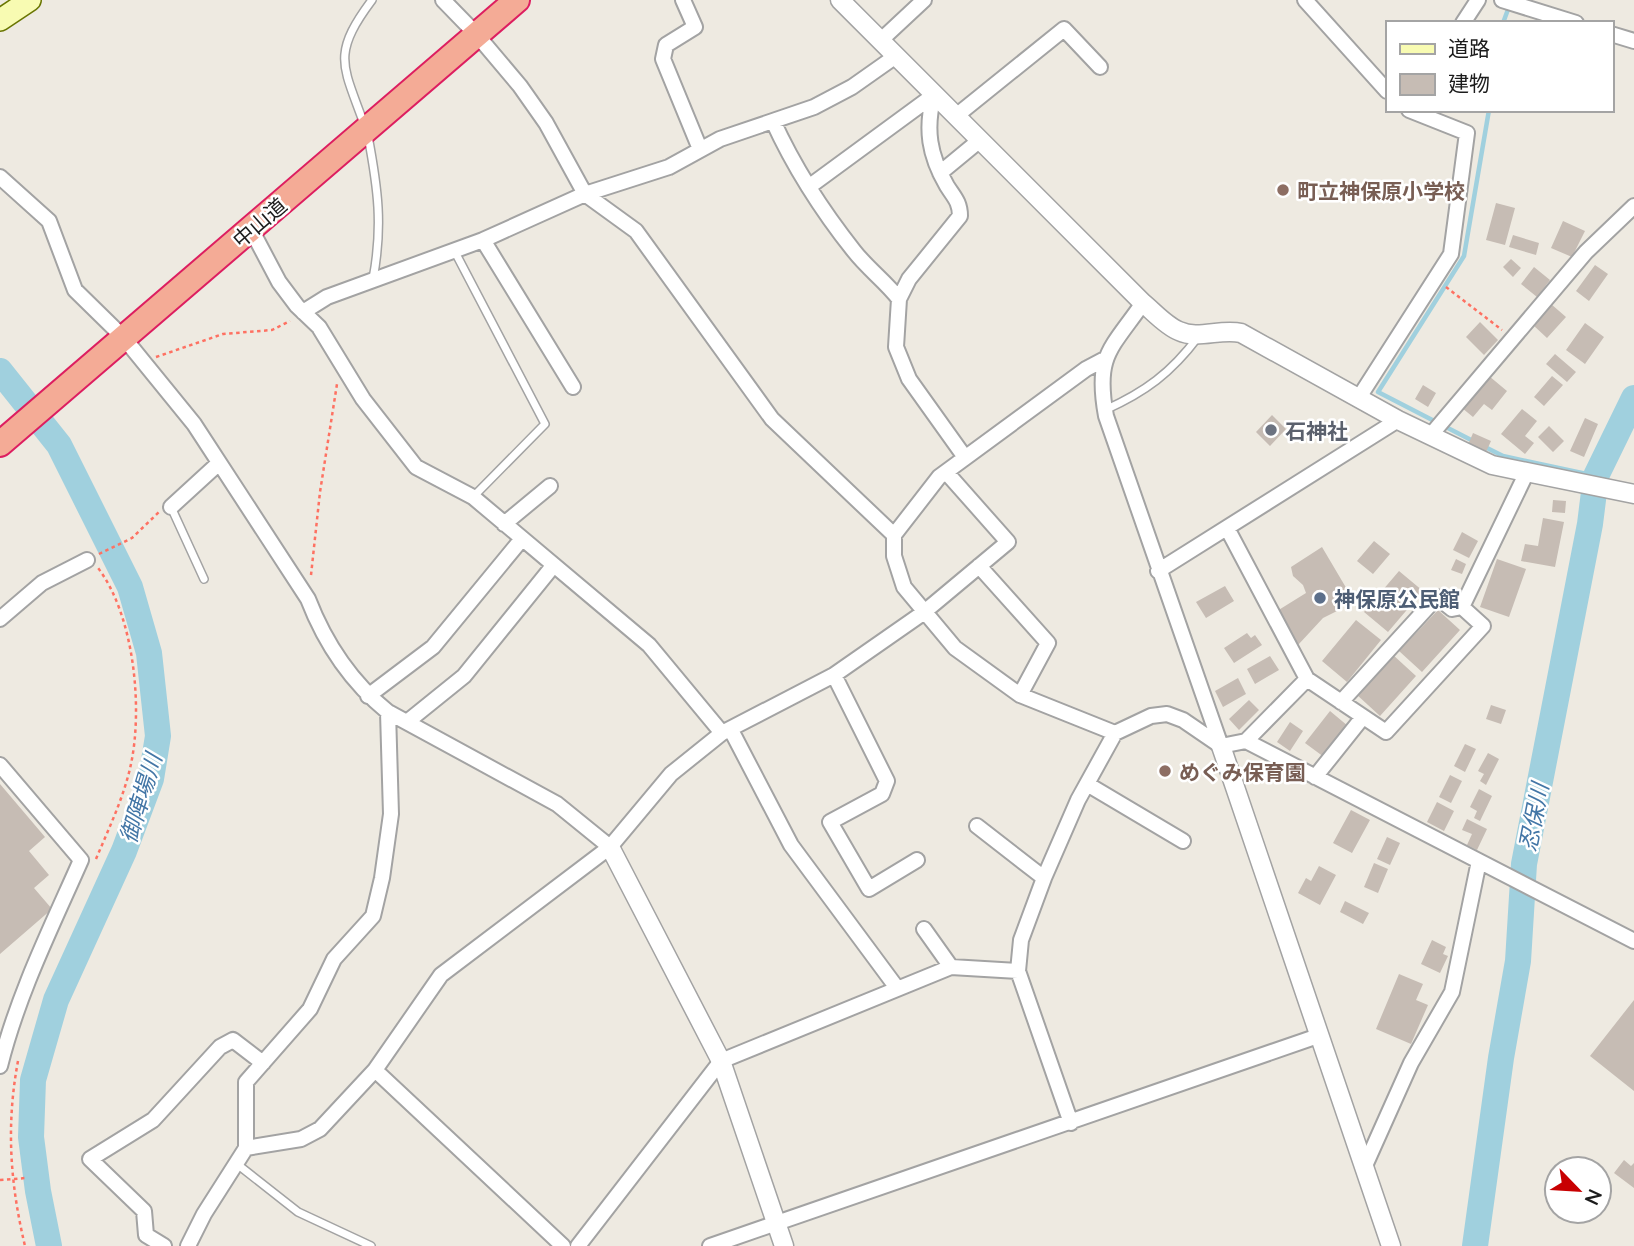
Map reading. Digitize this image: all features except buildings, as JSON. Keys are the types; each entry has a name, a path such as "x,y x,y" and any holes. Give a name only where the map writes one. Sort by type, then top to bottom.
{"highway":[{"name":"中山道","path":"0,444 517,0"}],"main road":[{"path":"0,20 30,0"}],"street":[{"path":"443,0 477,35 546,123 585,194 635,231 772,419 894,535"},
{"path":"683,0 695,27 666,45 663,59 700,149"},
{"path":"840,0 1143,303 1179,332 1200,334 1227,330 1241,333 1358,399 1492,465 1572,484 1634,494"},
{"path":"880,41 924,0"},
{"path":"1305,0 1386,90"},
{"path":"1464,21 1478,0"},
{"path":"1503,0 1523,3 1571,21"},
{"path":"956,116 1064,29 1100,67"},
{"path":"1613,35 1634,41"},
{"path":"303,312 327,297 455,252 585,194 669,167 700,149 814,107 852,87 896,56"},
{"path":"934,95 928,119 929,144 940,173 960,204 960,216 909,279 899,299 896,347 901,364 964,456"},
{"path":"810,186 934,95"},
{"path":"1358,399 1451,254 1467,133 1414,112"},
{"path":"773,121 787,152 853,250 869,269 883,278 899,299"},
{"path":"940,173 980,140"},
{"path":"0,177 49,220 75,290 124,338 194,424 308,599 320,630 368,696 388,712 557,804 610,847 721,1062 784,1246"},
{"path":"1430,436 1586,252 1634,206"},
{"path":"251,229 279,282 319,327 363,399 416,467 473,497 649,645 727,731 791,845 897,988"},
{"path":"483,240 573,387"},
{"path":"1115,733 1020,695 955,648 923,613 904,587 894,556 894,535 924,493 964,456 1011,426 1086,369 1103,360 1143,303"},
{"path":"1103,360 1100,386 1105,410 1391,1246"},
{"path":"1158,570 1398,420"},
{"path":"171,507 219,463"},
{"path":"246,1148 301,1139 320,1129 375,1070 442,975 610,847 671,774 727,731 834,675 923,613 1008,542 946,472"},
{"path":"1462,607 1526,474"},
{"path":"504,524 550,486"},
{"path":"1227,528 1307,679 1386,733 1483,626 1462,607 1452,608 1437,597 1341,702"},
{"path":"368,696 433,648 522,540"},
{"path":"0,619 42,583 92,557"},
{"path":"407,722 464,676 553,566"},
{"path":"979,566 1048,643 1020,695"},
{"path":"834,675 887,781 882,794 830,822 869,889 917,860"},
{"path":"1071,1123 1018,971 1021,940 1044,878 1087,784 1115,733 1151,716 1167,714 1183,720 1221,746 1246,741 1307,679"},
{"path":"188,1246 204,1214 246,1148 246,1082 310,1009 334,959 373,916 383,878 391,814 388,712"},
{"path":"1315,777 1363,717"},
{"path":"1246,741 1634,941"},
{"path":"0,765 81,860 30,975 10,1026 0,1066"},
{"path":"1087,784 1183,841"},
{"path":"977,827 1044,878"},
{"path":"1364,1168 1411,1063 1452,992 1479,861"},
{"path":"924,929 951,967"},
{"path":"578,1246 721,1062 951,967 1018,971"},
{"path":"710,1246 1318,1036"},
{"path":"164,1246 146,1235 144,1211 90,1158 153,1120 220,1046 233,1040 262,1063"},
{"path":"375,1070 563,1246"}],"lane":[{"path":"372,0 353,26 342,58 366,130 380,198 380,242 373,280"},
{"path":"455,252 545,424 473,497"},
{"path":"1105,410 1144,392 1184,356 1200,334"},
{"path":"171,507 204,579"},
{"path":"237,1164 298,1212 371,1246"}],"path":[{"path":"1447,287 1513,338"},
{"path":"143,362 223,334 272,330 303,312"},
{"path":"308,599 320,492 341,360"},
{"path":"92,557 132,538 165,506 171,507"},
{"path":"10,1148 12,1180 25,1246"},
{"path":"0,1180 26,1178"}],"waterway":[{"path":"1504,21 1510,4"},
{"path":"1475,442 1378,392 1464,256 1489,112"},
{"name":"御陣場川","path":"0,371 59,445 130,587 149,653 158,736 151,779 124,851 56,1000 33,1080 31,1137 49,1246"},
{"name":"忍保川","path":"1475,1246 1501,1058 1518,961 1524,864 1590,524 1596,476 1634,398"},
{"path":"1483,446 1503,456 1596,476"}],"place":[{"name":"町立神保原小学校","path":"1283,190"},
{"name":"石神社","path":"1271,430"},
{"name":"神保原公民館","path":"1320,598"},
{"name":"めぐみ保育園","path":"1165,771"}]}
